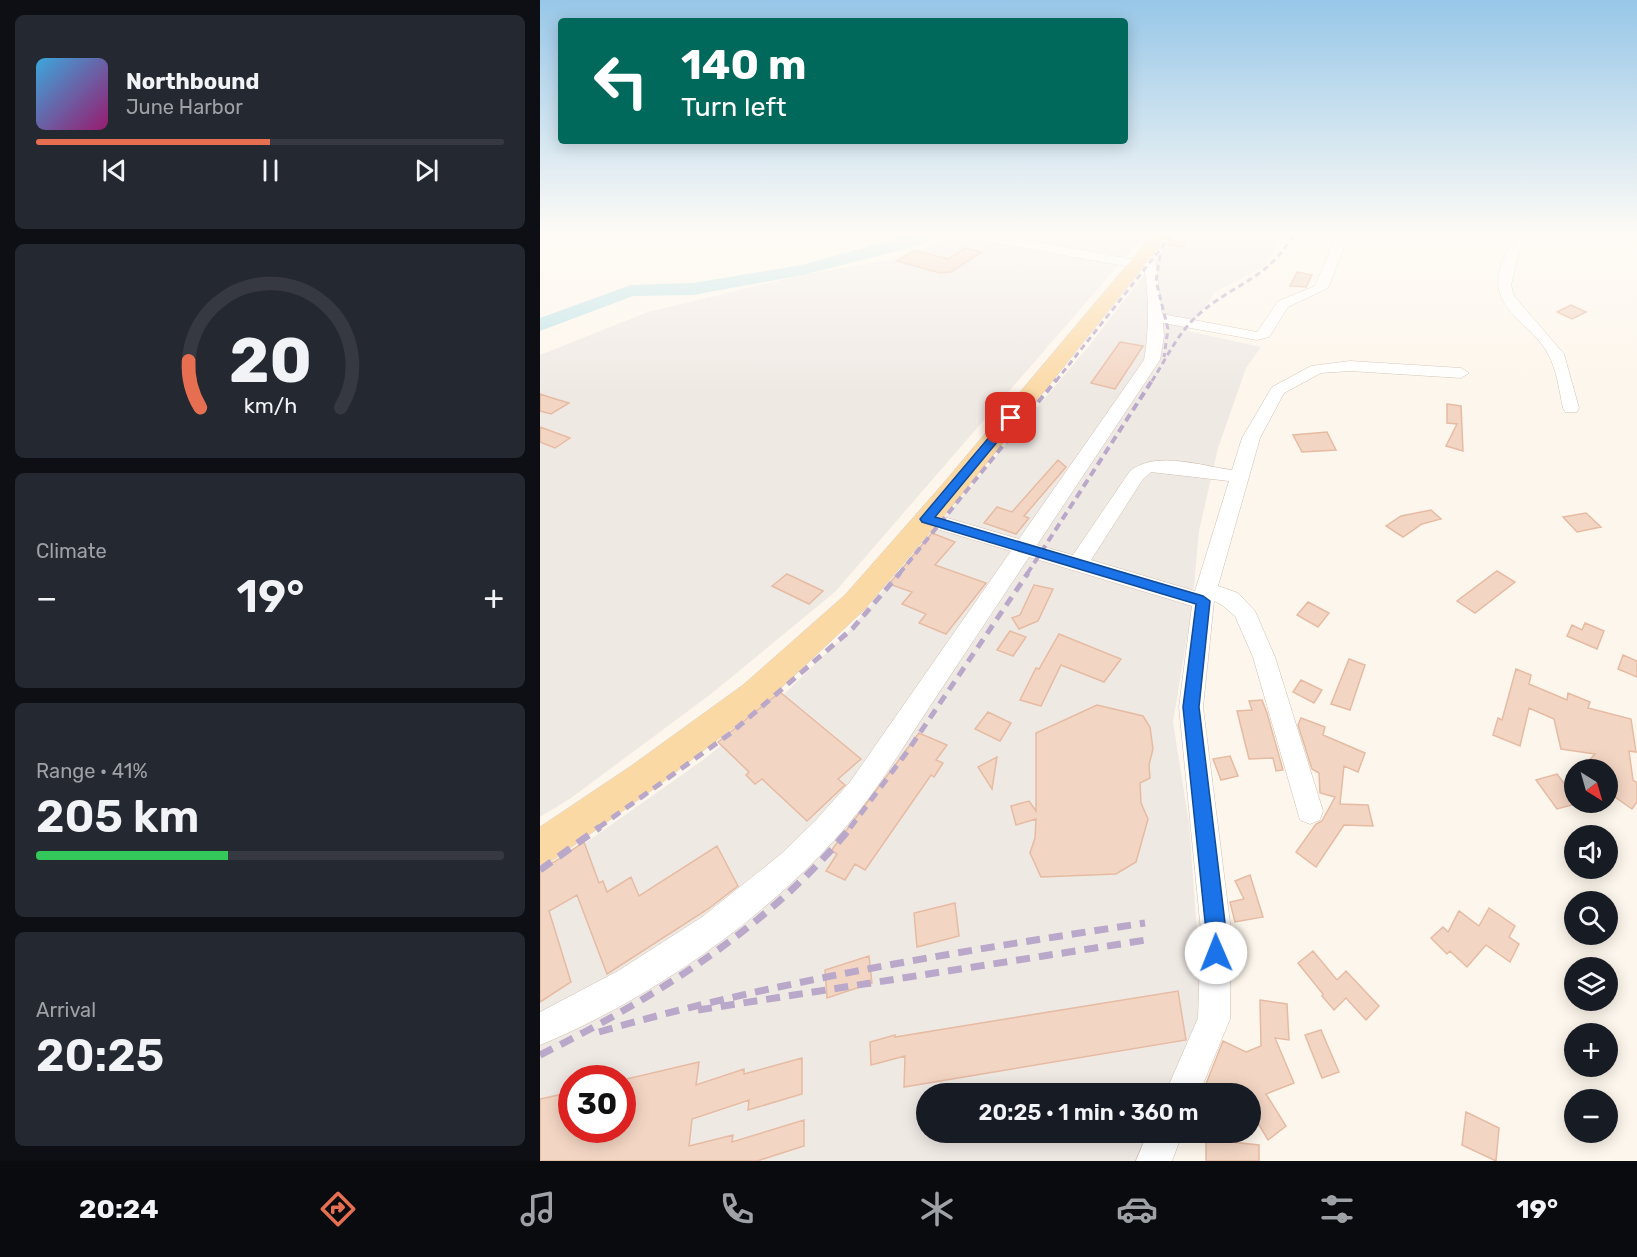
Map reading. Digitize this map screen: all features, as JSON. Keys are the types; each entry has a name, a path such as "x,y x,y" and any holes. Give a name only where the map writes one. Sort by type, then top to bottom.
{"main road":[{"path":"540,848 634,784 754,694 855,602 927,519 1119,286"}],"street":[{"path":"540,1029 595,1003 683,950 740,907 802,853 860,791 1152,360 1157,336 1153,317 1151,286"},
{"path":"1153,317 1257,336 1264,333 1283,304 1322,286"},
{"path":"1504,286 1505,296 1514,310 1541,335 1557,355 1571,408"},
{"path":"1187,1083 1214,1019 1216,931 1191,707 1205,596 1251,438 1278,390 1317,369 1350,366 1461,373"},
{"path":"1078,564 1136,475 1146,467 1159,466 1241,477"},
{"path":"927,519 1078,564 1205,596 1230,599 1244,611 1264,657 1310,811"},
{"path":"1154,1161 1161,1143"}],"shaded area":[{"path":"756,286 1100,286 835,592 711,694 571,798 540,817 540,355 648,312"},
{"path":"1135,286 1226,286 1215,292 1188,331 1261,347 1246,368 1218,448 1199,531 1192,608 1173,722 1189,823 1203,1016 1178,1083 916,1083 916,1143 1152,1143 1142,1161 540,1161 540,875 703,760 780,698 848,632 1088,347"}],"building":[{"path":"1571,305 1586,312 1572,319 1557,312"},
{"path":"1120,342 1143,346 1115,389 1091,383"},
{"path":"540,394 569,403 551,414 540,411"},
{"path":"1447,404 1461,406 1463,451 1446,446 1457,424 1447,423"},
{"path":"540,427 570,438 555,448 540,442"},
{"path":"1327,432 1336,450 1302,452 1293,435"},
{"path":"1058,460 1066,467 1024,516 1029,518 1016,534 984,523 997,507 1012,512"},
{"path":"1431,510 1441,519 1422,524 1403,537 1386,526 1401,516"},
{"path":"1586,513 1601,527 1577,532 1563,517"},
{"path":"932,533 955,542 935,565 986,583 946,634 919,623 926,614 902,604 912,592 889,584"},
{"path":"1497,571 1515,582 1475,613 1457,601"},
{"path":"787,574 823,591 809,604 772,586"},
{"path":"1034,585 1053,589 1038,621 1019,629 1012,618 1020,615"},
{"path":"1308,602 1329,613 1318,627 1297,615"},
{"path":"1585,623 1604,631 1597,649 1567,636 1572,625 1582,630"},
{"path":"1010,631 1026,637 1013,656 997,650"},
{"path":"1059,634 1121,659 1104,682 1061,665 1041,706 1020,700 1036,668 1039,669"},
{"path":"1623,655 1637,661 1637,677 1618,669"},
{"path":"1349,659 1365,665 1350,710 1331,704"},
{"path":"1516,669 1531,675 1529,684 1567,700 1568,693 1590,702 1588,708 1631,719 1636,752 1629,751 1633,780 1637,783 1637,802 1632,809 1618,799 1618,759 1590,759 1595,754 1561,749 1554,719 1529,708 1520,746 1493,735 1498,718 1502,720"},
{"path":"1301,680 1322,690 1314,703 1293,692"},
{"path":"780,692 861,759 838,779 845,785 807,821 762,779 755,784 746,775 749,772 718,742"},
{"path":"1262,700 1283,770 1276,771 1273,758 1249,759 1237,711 1252,710 1249,701"},
{"path":"1097,705 1143,716 1150,727 1153,749 1149,765 1150,778 1140,783 1141,803 1148,819 1136,862 1116,874 1041,877 1030,853 1035,838 1036,819 1016,825 1011,806 1029,801 1036,811 1036,733"},
{"path":"988,712 1011,723 1000,741 975,729"},
{"path":"1301,718 1325,727 1323,735 1365,753 1358,772 1344,766 1340,804 1368,805 1373,826 1344,825 1316,867 1296,852 1316,824 1322,821 1335,797 1320,793 1319,773 1312,769 1298,725"},
{"path":"919,733 947,745 936,760 943,763 934,777 931,775 865,870 855,864 845,880 826,871 837,854 831,851"},
{"path":"1230,756 1238,776 1221,780 1213,759"},
{"path":"997,757 992,789 978,767"},
{"path":"1557,774 1564,783 1564,807 1557,809 1536,780"},
{"path":"584,842 599,883 603,881 607,892 631,877 639,896 717,846 738,886 708,909 607,974 577,895 549,911 571,982 540,1002 540,867 554,862"},
{"path":"1250,875 1263,917 1235,922 1230,902 1244,899 1235,881"},
{"path":"955,903 959,936 917,947 914,913"},
{"path":"1489,908 1515,926 1509,937 1519,944 1510,962 1486,945 1467,967 1450,951 1447,954 1431,938 1443,927 1448,932 1459,911 1479,926"},
{"path":"1313,951 1337,980 1346,971 1379,1006 1366,1020 1346,998 1334,1010 1322,996 1323,994 1298,963"},
{"path":"869,956 872,983 827,998 825,970"},
{"path":"1178,991 1186,1040 928,1083 916,1083 916,1085 904,1087 905,1056 871,1065 870,1042 895,1035 895,1037"},
{"path":"1260,1000 1287,1004 1289,1040 1275,1038 1294,1083 1266,1094 1286,1126 1268,1140 1261,1128 1261,1083 1206,1083 1223,1041 1246,1052 1261,1046"},
{"path":"1321,1030 1339,1072 1322,1078 1305,1035"},
{"path":"802,1058 802,1094 748,1110 749,1100 692,1119 689,1146 733,1135 732,1142 804,1120 804,1146 757,1161 540,1161 540,1099 558,1095 558,1143 636,1143 636,1077 699,1062 696,1085 744,1069 744,1074"},
{"path":"1466,1112 1499,1128 1496,1161 1462,1145"},
{"path":"1206,1143 1259,1145 1259,1161 1206,1161"}],"waterway":[{"path":"540,325 631,291 693,289 709,286"}],"railway":[{"path":"1056,381 1131,286"},
{"path":"1157,286 1168,329 1164,357"},
{"path":"1152,381 1178,338 1190,323 1211,305 1239,286"},
{"path":"899,574 1057,379"},
{"path":"1027,574 1153,379"},
{"path":"598,828 731,733 853,628 900,573"},
{"path":"850,828 907,752 1028,573"},
{"path":"540,870 600,827"},
{"path":"540,1055 626,1009 708,957 784,897 851,827"},
{"path":"599,1032 734,997 870,968 1145,923"},
{"path":"698,1010 1146,940"}],"route":[{"path":"1011,418 927,519 1203,601 1191,707 1216,931 1216,953"}]}
